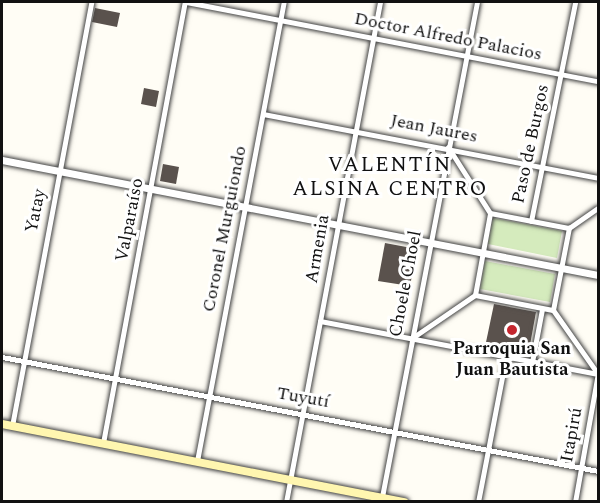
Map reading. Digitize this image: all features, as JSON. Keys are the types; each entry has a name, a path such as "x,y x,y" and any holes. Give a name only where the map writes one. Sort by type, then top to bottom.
{"main road":[{"path":"2,424 290,478 382,499 405,501"}],"street":[{"name":"Yatay","path":"12,426 91,2"},
{"name":"Doctor Alfredo Palacios","path":"186,2 598,81"},
{"name":"Valparaíso","path":"103,443 186,2"},
{"name":"Coronel Murguiondo","path":"197,461 284,2"},
{"name":"Armenia","path":"286,501 380,2"},
{"name":"Choele Choel","path":"382,499 429,242 477,2"},
{"name":"Paso de Burgos","path":"531,221 574,2"},
{"name":"Jean Jaures","path":"263,114 448,147 598,178"},
{"path":"448,147 490,213 568,228 598,208"},
{"path":"2,160 598,275"},
{"name":"Paso de Burgos","path":"475,295 490,213"},
{"path":"568,228 553,310 598,374"},
{"path":"411,339 475,295 553,310"},
{"path":"532,362 543,309"},
{"path":"320,321 598,374"},
{"name":"Tuyutí","path":"2,357 489,448 598,471"},
{"path":"478,501 506,357"},
{"name":"Itapirú","path":"575,501 598,374"}],"green space":[{"path":"493,218 562,231 557,258 488,244"},
{"path":"485,261 555,274 550,302 480,289"}],"building":[{"path":"95,8 120,13 117,27 92,22"},
{"path":"144,88 159,91 156,107 141,104"},
{"path":"163,164 179,167 176,184 160,181"},
{"path":"385,243 417,249 410,286 378,281"},
{"name":"Parroquia San Juan Bautista","path":"494,304 536,312 528,356 485,347"}],"place":[{"name":"Parroquia San Juan Bautista","path":"512,330"}],"district":[{"name":"VALENTÍN ALSINA CENTRO","path":"390,177"}]}
